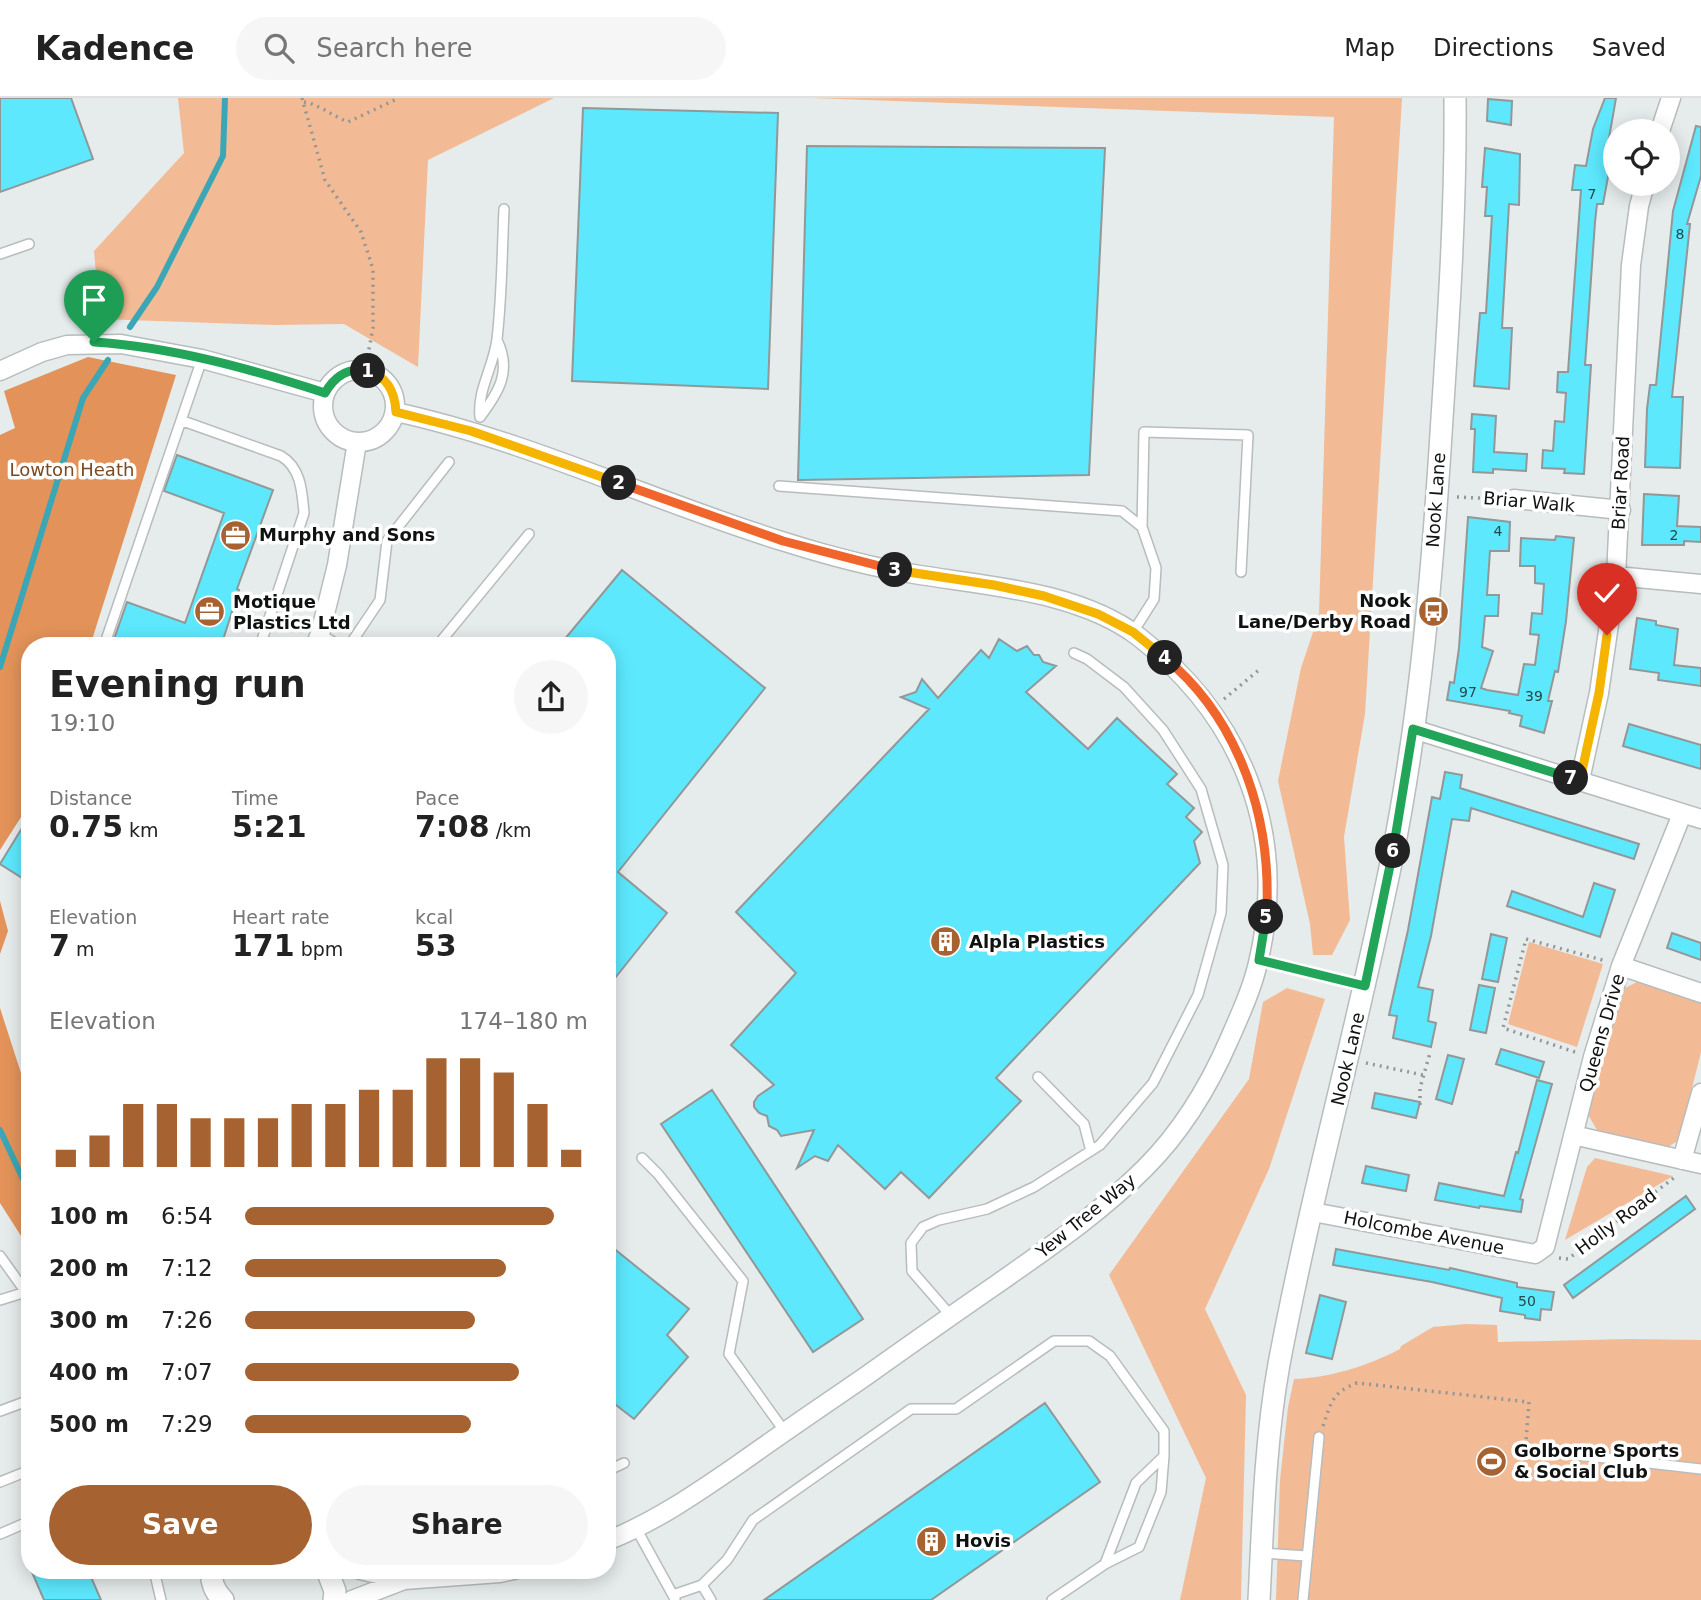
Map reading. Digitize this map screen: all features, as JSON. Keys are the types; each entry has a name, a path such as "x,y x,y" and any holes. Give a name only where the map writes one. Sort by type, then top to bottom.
{"street":[{"name":"Nook Lane","path":"1259,1600 1267,1459 1279,1366 1393,854 1413,729 1427,614 1437,496 1451,276 1455,98"},
{"path":"1664,119 1671,98"},
{"name":"Briar Road","path":"1580,780 1599,693 1616,576 1631,265 1642,196"},
{"path":"0,370 42,352 67,345 94,342 121,344 202,359 272,376 325,393"},
{"path":"352,370 365,370 385,380 392,389 396,412 386,431 377,438 357,442 346,440 336,434 324,415 325,393 331,382 341,374 352,370"},
{"name":"Yew Tree Way","path":"396,412 475,424 783,541 909,573 994,585 1044,596 1098,614 1133,632 1171,663 1212,710 1232,741 1252,785 1266,849 1268,909 1259,960 1240,1016 1215,1072 1184,1121 1149,1164 1074,1229 951,1316 692,1496 637,1530 616,1538"},
{"path":"318,637 337,565 357,442"},
{"name":"Briar Walk","path":"1514,499 1621,510"},
{"path":"1616,576 1701,584"},
{"path":"1413,729 1701,819"},
{"name":"Queens Drive","path":"1535,1254 1545,1247 1593,1057 1621,966 1682,814"},
{"path":"1621,966 1701,993"},
{"path":"1682,1160 1701,1093"},
{"path":"1573,1135 1701,1164"},
{"name":"Holcombe Avenue","path":"1313,1212 1535,1254"},
{"path":"211,1579 219,1598"},
{"path":"330,1579 335,1591 334,1600"},
{"path":"400,1579 404,1580"},
{"path":"352,1600 404,1580 415,1579"}],"lane":[{"path":"475,424 478,402 493,361 497,340 504,209"},
{"path":"0,254 29,244"},
{"path":"475,424 497,393 503,374 505,363 497,340"},
{"path":"107,637 202,359"},
{"path":"183,421 281,456 291,463 297,472 303,492 304,513 263,637"},
{"path":"1133,632 1154,599 1156,568 1142,527 1144,432 1248,435 1241,572"},
{"path":"355,637 380,600 387,541 449,462"},
{"path":"779,486 1122,511 1142,527"},
{"path":"445,637 529,534"},
{"path":"951,1316 912,1271 911,1243 923,1227 939,1220 987,1209 1034,1187 1100,1145 1153,1083 1198,995 1221,913 1223,865 1201,789 1163,730 1124,687 1087,659 1074,653"},
{"path":"1038,1077 1084,1124 1091,1151"},
{"path":"642,1158 667,1185 743,1281 729,1353 785,1432"},
{"path":"0,1255 21,1285"},
{"path":"0,1300 21,1296"},
{"path":"637,1530 674,1597 702,1586 727,1560 753,1520 911,1409 956,1409 1054,1341 1089,1341 1110,1356 1164,1431 1161,1492 1139,1547 1105,1564 1052,1600"},
{"path":"0,1411 21,1403"},
{"path":"1303,1600 1319,1437"},
{"path":"1545,1451 1701,1469"},
{"path":"1105,1564 1136,1483 1164,1456"},
{"path":"616,1467 624,1463"},
{"path":"0,1482 21,1474"},
{"path":"0,1534 21,1525"},
{"path":"1262,1553 1306,1556"},
{"path":"156,1579 161,1600"},
{"path":"702,1586 711,1600"}],"path":[{"path":"303,100 331,116 348,121 399,98"},
{"path":"303,100 325,180 361,232 373,269 373,328 365,370"},
{"name":"Briar Walk","path":"1437,496 1514,499"},
{"path":"1212,710 1260,669"},
{"path":"1593,1057 1503,1028 1526,939 1621,966"},
{"path":"1259,960 1365,986"},
{"path":"1420,1105 1423,1075 1430,1053"},
{"path":"1347,1060 1423,1075"},
{"name":"Holly Road","path":"1535,1254 1567,1259 1679,1174 1682,1160"},
{"path":"1319,1437 1334,1396 1342,1388 1357,1383 1529,1402 1526,1442 1545,1451"}],"shaded area":[{"path":"178,98 554,98 428,160 418,367 344,324 274,325 100,319 94,251 184,153"},
{"path":"812,98 1402,98 1365,714 1344,837 1350,920 1332,955 1313,955 1310,924 1278,781 1301,668 1319,614 1334,117"},
{"path":"1529,942 1603,964 1577,1047 1508,1024"},
{"path":"1641,980 1701,1000 1701,1052 1679,1140 1665,1149 1597,1130 1587,1113 1625,988"},
{"path":"1287,988 1325,999 1269,1169 1205,1309 1246,1395 1241,1600 1180,1600 1206,1478 1109,1275 1249,1079 1263,1002"},
{"path":"1595,1158 1673,1176 1565,1240 1587,1167"},
{"name":"Golborne Sports & Social Club","path":"1497,1325 1498,1342 1701,1340 1701,1600 1276,1600 1280,1480 1294,1379 1348,1370 1400,1349 1433,1327"}],"green space":[{"name":"Lowton Heath","path":"88,357 176,375 93,637 21,637 21,817 0,850 0,435 15,428 4,391"},
{"path":"0,901 8,931 0,954"},
{"path":"0,1008 21,1073 21,1236 0,1203"}],"building":[{"path":"0,98 71,98 93,159 0,192"},
{"path":"1605,98 1616,98 1612,119 1603,119 1604,196 1603,204 1597,204 1595,222 1585,365 1591,365 1584,474 1564,473 1565,469 1542,468 1543,450 1553,451 1555,421 1564,422 1566,393 1557,392 1558,372 1568,372 1581,190 1572,190 1575,165 1586,166 1593,129"},
{"path":"1488,99 1512,101 1511,125 1487,121"},
{"path":"583,108 778,113 768,389 572,381"},
{"path":"1696,126 1701,127 1701,176 1687,224 1690,224 1672,397 1683,397 1680,468 1645,467 1647,409 1650,385 1656,385 1673,211 1677,196 1680,196 1680,185"},
{"path":"807,146 1105,148 1089,475 798,480"},
{"path":"1485,148 1520,154 1519,205 1509,204 1502,328 1512,328 1509,389 1474,386 1480,313 1486,313 1492,216 1485,216 1487,187 1482,187"},
{"path":"1472,414 1496,416 1494,452 1527,454 1526,471 1493,469 1493,473 1473,472 1475,429 1471,429"},
{"path":"177,455 273,490 237,589 239,590 224,637 115,637 127,602 185,623 224,513 164,491"},
{"path":"1644,494 1679,496 1677,526 1701,527 1701,542 1684,541 1684,545 1642,545"},
{"path":"1468,517 1510,522 1509,551 1490,551 1487,595 1499,595 1498,616 1485,616 1482,647 1493,651 1481,688 1487,690 1518,695 1524,664 1535,665 1539,635 1530,634 1532,613 1542,614 1544,584 1535,583 1535,566 1520,566 1521,538 1574,538 1566,621 1558,672 1555,671 1548,701 1552,701 1544,733 1520,726 1522,716 1509,713 1510,711 1447,700 1450,682 1454,683 1459,648"},
{"path":"622,570 765,688 618,872 667,913 616,977 616,637 566,637"},
{"path":"1637,618 1678,629 1674,665 1701,668 1701,686 1658,680 1659,673 1630,669"},
{"name":"Alpla Plastics","path":"999,639 1017,651 1027,646 1034,655 1039,655 1043,662 1056,666 1026,692 1088,749 1117,718 1177,774 1167,784 1194,808 1186,817 1202,832 1194,841 1200,863 996,1078 1021,1101 929,1198 901,1172 885,1189 838,1145 828,1161 815,1156 797,1168 814,1130 781,1136 769,1126 767,1116 759,1113 754,1102 774,1085 731,1045 796,973 736,912 929,709 901,697 916,692 922,679 938,698 981,650 989,658"},
{"path":"1629,724 1701,745 1701,769 1623,746"},
{"path":"1445,772 1462,775 1460,788 1639,844 1634,859 1471,808 1469,821 1452,819 1431,936 1418,987 1433,990 1428,1021 1436,1023 1431,1047 1393,1038 1397,1016 1389,1015 1408,930 1432,797 1440,799"},
{"path":"21,830 21,877 0,864"},
{"path":"1594,883 1615,890 1600,937 1507,906 1512,891 1583,917"},
{"path":"1672,933 1701,943 1701,960 1667,948"},
{"path":"1491,934 1507,938 1498,982 1482,979"},
{"path":"1479,985 1495,988 1486,1033 1470,1030"},
{"path":"1501,1049 1544,1062 1539,1078 1496,1064"},
{"path":"1448,1055 1464,1059 1452,1104 1436,1099"},
{"path":"1537,1080 1552,1084 1520,1199 1523,1200 1521,1212 1435,1200 1439,1183 1504,1196"},
{"path":"712,1090 863,1319 813,1352 661,1124"},
{"path":"1375,1093 1420,1102 1416,1118 1372,1108"},
{"path":"1366,1166 1409,1175 1406,1191 1362,1183"},
{"path":"1686,1196 1695,1209 1573,1298 1564,1285"},
{"path":"1336,1249 1449,1270 1450,1268 1517,1283 1517,1287 1554,1292 1551,1310 1541,1309 1540,1320 1525,1318 1525,1315 1500,1311 1502,1298 1432,1282 1333,1265"},
{"path":"616,1250 689,1309 667,1335 688,1357 634,1419 616,1405"},
{"path":"1320,1295 1346,1302 1332,1359 1306,1353"},
{"name":"Hovis","path":"1045,1403 1100,1482 931,1600 764,1600"},
{"path":"35,1579 92,1579 101,1600 44,1600"}],"waterway":[{"path":"130,327 157,287 223,156 225,98"},
{"path":"0,667 83,398 108,360"},
{"path":"0,1130 21,1175"}],"place":[{"name":"Murphy and Sons","path":"236,535"},
{"name":"Nook Lane/Derby Road","path":"1434,611"},
{"name":"Motique Plastics Ltd","path":"210,612"},
{"name":"Alpla Plastics","path":"946,942"},
{"name":"Golborne Sports & Social Club","path":"1491,1461"},
{"name":"Hovis","path":"932,1541"}],"route":[{"path":"94,342 121,344 202,359 272,376 325,393 331,382 341,374 352,370 365,370 376,373 392,389 396,412 471,431 783,541 909,573 994,585 1044,596 1098,614 1133,632 1171,663 1199,693 1232,741 1252,785 1266,849 1268,909 1259,960 1365,986 1393,854 1413,729 1580,780 1599,693 1607,635"}]}
